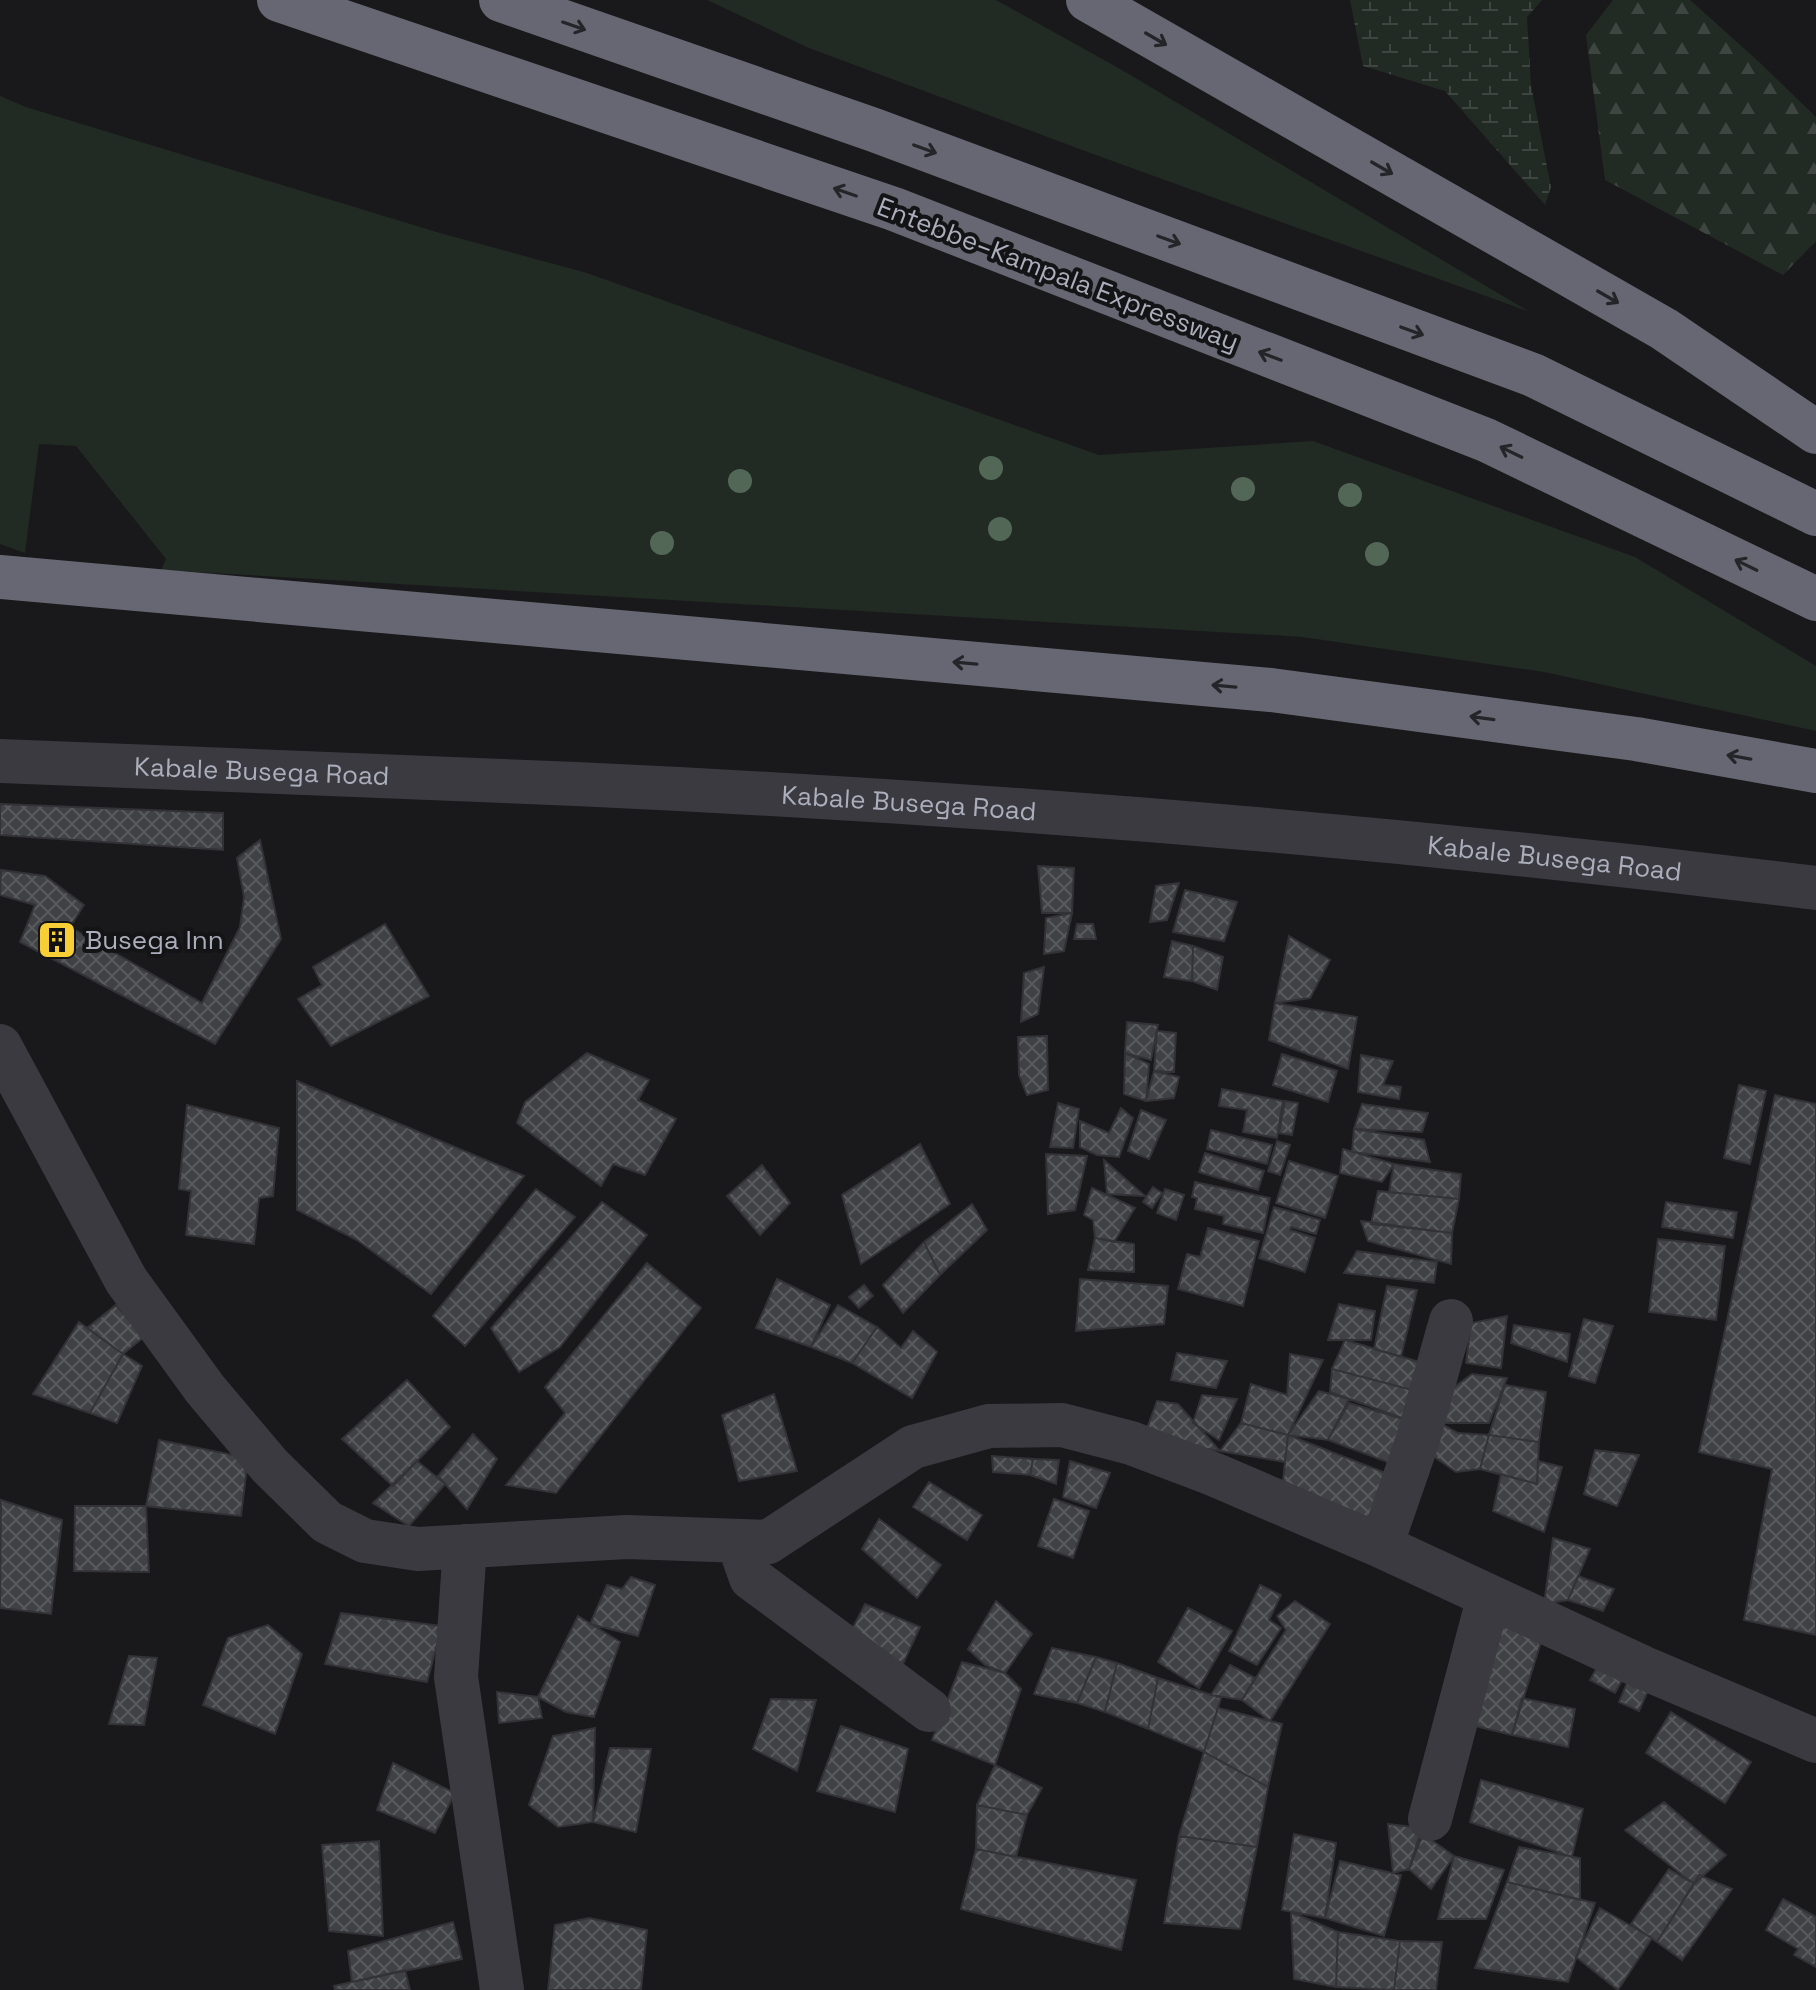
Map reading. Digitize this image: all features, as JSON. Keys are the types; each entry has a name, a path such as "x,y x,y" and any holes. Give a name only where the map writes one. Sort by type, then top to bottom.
{"highway":[{"name":"Entebbe–Kampala Expressway","path":"279,0 894,209 1486,440 1816,599"},
{"path":"501,0 889,135 1533,375 1816,514"},
{"path":"1088,0 1664,329 1816,432"},
{"path":"0,577 1271,690 1636,739 1816,771"}],"street":[{"name":"Kabale Busega Road","path":"0,761 578,784 1055,813 1415,845 1816,888"},
{"path":"0,1046 126,1280 205,1389 270,1466 327,1522 365,1541 418,1549 627,1537 768,1542 913,1447 989,1426 1062,1425 1131,1443 1381,1546 1644,1668 1814,1738"},
{"path":"1381,1546 1418,1439 1451,1321"},
{"path":"738,1541 751,1578 929,1710"},
{"path":"465,1546 456,1677 502,1990"},
{"path":"1430,1819 1489,1596"}],"green space":[{"path":"707,0 996,0 1122,70 1530,312 809,48"},
{"path":"1350,0 1542,0 1527,17 1531,85 1551,187 1545,205 1445,91 1363,66"},
{"path":"1613,0 1690,0 1816,117 1816,241 1783,275 1605,180 1586,35"},
{"path":"0,96 26,107 440,233 587,273 1099,455 1313,441 1635,557 1816,666 1816,731 1544,672 1302,637 161,570 166,559 76,446 39,444 25,553 0,544"}],"building":[{"path":"0,804 223,813 223,850 0,835"},
{"name":"Busega Inn","path":"260,840 281,939 215,1044 20,942 35,905 0,895 1,870 45,876 84,905 70,927 202,1003 240,927 244,897 237,858"},
{"path":"1038,866 1074,868 1072,913 1042,913"},
{"path":"1179,883 1167,920 1150,922 1156,886"},
{"path":"1185,890 1237,902 1224,941 1173,932"},
{"path":"1072,913 1064,951 1044,954 1046,918"},
{"path":"385,924 429,996 331,1046 298,999 322,985 313,967"},
{"path":"1077,924 1093,924 1096,939 1074,939"},
{"path":"1289,936 1330,960 1310,998 1275,1003"},
{"path":"1172,941 1193,946 1192,981 1164,977"},
{"path":"1193,946 1223,957 1217,990 1192,981"},
{"path":"1044,967 1038,1014 1021,1022 1024,973"},
{"path":"1275,1003 1357,1017 1348,1069 1269,1040"},
{"path":"1127,1022 1158,1025 1151,1060 1125,1053"},
{"path":"1157,1031 1176,1033 1174,1072 1154,1071"},
{"path":"1047,1036 1048,1090 1027,1095 1019,1075 1018,1037"},
{"path":"587,1053 649,1080 638,1100 676,1119 645,1175 613,1164 601,1186 517,1123 525,1102"},
{"path":"1125,1053 1149,1064 1146,1101 1124,1094"},
{"path":"1282,1054 1337,1071 1328,1102 1273,1085"},
{"path":"1361,1055 1393,1061 1383,1085 1401,1087 1399,1099 1358,1092"},
{"path":"1154,1071 1179,1077 1174,1098 1146,1101"},
{"path":"297,1081 524,1176 431,1294 357,1240 297,1210"},
{"path":"1739,1085 1766,1091 1750,1164 1724,1158"},
{"path":"1222,1089 1283,1101 1277,1138 1243,1132 1247,1110 1219,1106"},
{"path":"1775,1095 1816,1104 1816,1635 1744,1620 1772,1469 1699,1452"},
{"path":"1285,1101 1298,1103 1292,1135 1279,1133"},
{"path":"1058,1103 1079,1109 1073,1148 1050,1147"},
{"path":"1362,1104 1428,1113 1422,1132 1354,1129"},
{"path":"187,1105 279,1128 273,1196 259,1198 254,1244 186,1235 191,1191 179,1189"},
{"path":"1121,1108 1133,1118 1119,1157 1097,1155 1080,1147 1080,1121 1109,1133"},
{"path":"1141,1110 1166,1120 1149,1159 1128,1151"},
{"path":"1354,1129 1424,1140 1430,1162 1352,1152"},
{"path":"1211,1130 1272,1145 1267,1164 1207,1149"},
{"path":"1277,1141 1290,1145 1280,1175 1268,1171"},
{"path":"920,1144 950,1204 861,1264 842,1195"},
{"path":"1343,1149 1394,1164 1382,1182 1340,1173"},
{"path":"1205,1153 1264,1171 1258,1190 1199,1172"},
{"path":"1046,1154 1087,1156 1075,1210 1048,1214"},
{"path":"1104,1160 1145,1196 1107,1194"},
{"path":"1289,1161 1338,1176 1325,1218 1276,1203"},
{"path":"1394,1164 1461,1174 1459,1199 1389,1192"},
{"path":"762,1165 790,1203 760,1235 727,1196"},
{"path":"1195,1182 1270,1198 1263,1233 1223,1224 1224,1216 1195,1209 1197,1198 1192,1197"},
{"path":"1153,1187 1162,1193 1152,1208 1143,1202"},
{"path":"1092,1188 1135,1208 1114,1242 1095,1238 1093,1220 1084,1215"},
{"path":"536,1189 575,1217 465,1346 433,1316"},
{"path":"1165,1189 1184,1195 1176,1220 1157,1213"},
{"path":"1378,1191 1459,1199 1452,1233 1371,1224"},
{"path":"602,1202 647,1235 560,1347 519,1372 491,1328"},
{"path":"1666,1202 1737,1212 1733,1238 1662,1227"},
{"path":"972,1204 987,1230 940,1275 924,1242"},
{"path":"1274,1207 1320,1220 1316,1234 1291,1227 1290,1230 1315,1238 1305,1272 1259,1258"},
{"path":"1361,1221 1452,1233 1451,1264 1368,1241"},
{"path":"1208,1228 1259,1241 1243,1306 1178,1289 1187,1254 1200,1257"},
{"path":"1095,1238 1134,1244 1134,1272 1088,1270"},
{"path":"1658,1239 1725,1246 1716,1320 1649,1312"},
{"path":"924,1242 940,1275 903,1313 883,1285"},
{"path":"1357,1251 1437,1262 1434,1283 1344,1273"},
{"path":"647,1263 701,1308 556,1493 506,1485 565,1413 545,1387"},
{"path":"777,1279 830,1305 811,1347 756,1328"},
{"path":"1080,1279 1168,1286 1164,1324 1076,1331"},
{"path":"864,1285 873,1296 859,1308 849,1297"},
{"path":"1387,1286 1417,1290 1401,1357 1374,1349"},
{"path":"1339,1304 1375,1311 1371,1340 1328,1340"},
{"path":"116,1305 144,1337 123,1354 87,1328"},
{"path":"838,1305 877,1327 852,1363 811,1347"},
{"path":"1507,1316 1501,1368 1466,1363 1471,1323"},
{"path":"1584,1319 1613,1326 1595,1383 1569,1376"},
{"path":"79,1322 123,1354 90,1413 33,1394"},
{"path":"1514,1325 1570,1334 1567,1362 1511,1343"},
{"path":"877,1327 901,1348 913,1331 937,1352 912,1398 852,1363"},
{"path":"1345,1340 1426,1364 1420,1392 1332,1369"},
{"path":"1177,1353 1227,1361 1216,1388 1171,1380"},
{"path":"123,1354 142,1366 117,1423 90,1413"},
{"path":"1290,1354 1323,1360 1288,1435 1241,1423 1251,1384 1287,1395"},
{"path":"1332,1369 1420,1392 1413,1422 1330,1392"},
{"path":"1472,1374 1507,1378 1489,1423 1440,1423 1434,1402"},
{"path":"407,1380 450,1427 393,1486 342,1439"},
{"path":"1505,1385 1546,1392 1539,1442 1489,1435"},
{"path":"1319,1391 1349,1399 1328,1440 1288,1435"},
{"path":"774,1394 797,1471 739,1481 722,1415"},
{"path":"1202,1395 1237,1399 1219,1440 1193,1423"},
{"path":"1157,1401 1178,1404 1220,1451 1143,1439"},
{"path":"1349,1403 1413,1422 1401,1467 1328,1440"},
{"path":"1241,1423 1288,1435 1285,1462 1220,1451"},
{"path":"1440,1423 1458,1433 1489,1435 1480,1469 1456,1472 1429,1453"},
{"path":"473,1434 497,1459 467,1509 438,1476"},
{"path":"1288,1435 1396,1477 1375,1527 1283,1481"},
{"path":"1489,1435 1539,1442 1537,1484 1480,1469"},
{"path":"159,1440 248,1458 241,1516 146,1506"},
{"path":"1595,1450 1639,1455 1617,1506 1584,1494"},
{"path":"992,1456 1033,1459 1030,1475 993,1472"},
{"path":"1033,1459 1059,1460 1056,1484 1030,1475"},
{"path":"417,1461 445,1484 409,1526 373,1503"},
{"path":"1070,1461 1110,1473 1096,1508 1063,1497"},
{"path":"1538,1461 1562,1467 1544,1532 1493,1511 1501,1474 1537,1484"},
{"path":"929,1482 982,1515 967,1540 913,1507"},
{"path":"1054,1499 1089,1511 1073,1558 1038,1546"},
{"path":"1,1500 62,1520 51,1614 0,1608"},
{"path":"75,1506 146,1506 149,1572 74,1571"},
{"path":"879,1519 941,1565 917,1598 862,1549"},
{"path":"1553,1538 1590,1549 1568,1600 1544,1604"},
{"path":"1578,1576 1614,1589 1603,1611 1568,1600"},
{"path":"631,1577 655,1585 638,1636 590,1624 607,1585 622,1589"},
{"path":"1260,1585 1281,1595 1269,1620 1281,1628 1257,1665 1229,1651"},
{"path":"996,1601 1032,1634 1005,1673 985,1665 968,1649"},
{"path":"1295,1601 1330,1624 1270,1721 1242,1700 1286,1630 1277,1616"},
{"path":"865,1604 920,1627 903,1664 847,1639"},
{"path":"1188,1608 1232,1631 1199,1688 1158,1662"},
{"path":"341,1613 442,1626 427,1682 325,1664"},
{"path":"578,1616 620,1642 594,1717 566,1712 538,1697"},
{"path":"1501,1623 1541,1642 1512,1735 1467,1724"},
{"path":"268,1625 302,1654 275,1734 203,1705 228,1638"},
{"path":"1052,1648 1096,1657 1077,1703 1034,1694"},
{"path":"129,1656 157,1658 144,1725 109,1724"},
{"path":"1096,1657 1117,1663 1105,1712 1077,1703"},
{"path":"962,1662 1005,1673 1021,1689 995,1765 932,1740"},
{"path":"1600,1662 1625,1675 1615,1693 1590,1680"},
{"path":"1117,1663 1158,1678 1148,1729 1105,1712"},
{"path":"1230,1665 1255,1678 1242,1700 1211,1695"},
{"path":"1158,1678 1221,1698 1204,1752 1148,1729"},
{"path":"1629,1678 1650,1686 1639,1711 1619,1702"},
{"path":"497,1692 538,1697 542,1718 499,1723"},
{"path":"1522,1698 1575,1709 1568,1747 1512,1735"},
{"path":"771,1699 816,1700 797,1771 753,1749"},
{"path":"1218,1708 1282,1724 1268,1787 1204,1752"},
{"path":"1671,1712 1751,1762 1725,1803 1646,1753"},
{"path":"841,1726 908,1749 895,1812 817,1791"},
{"path":"595,1728 593,1822 558,1827 529,1805 553,1736"},
{"path":"610,1748 651,1749 636,1832 593,1822"},
{"path":"1204,1752 1268,1787 1257,1847 1179,1836"},
{"path":"393,1763 455,1793 435,1833 377,1810"},
{"path":"995,1765 1042,1788 1027,1815 977,1805"},
{"path":"1481,1780 1583,1809 1572,1857 1470,1822"},
{"path":"1664,1802 1726,1855 1694,1884 1625,1830"},
{"path":"977,1805 1027,1815 1016,1857 976,1849"},
{"path":"1388,1824 1422,1828 1409,1869 1393,1873"},
{"path":"1294,1834 1336,1843 1325,1918 1282,1910"},
{"path":"1423,1834 1454,1856 1431,1889 1409,1869"},
{"path":"1179,1836 1257,1847 1240,1929 1164,1923"},
{"path":"379,1841 383,1936 329,1931 322,1845"},
{"path":"1519,1847 1580,1858 1580,1900 1507,1882"},
{"path":"976,1849 1136,1880 1121,1950 961,1909"},
{"path":"1454,1856 1504,1870 1486,1919 1438,1919"},
{"path":"1340,1861 1401,1875 1384,1936 1325,1918"},
{"path":"1669,1869 1694,1884 1657,1942 1631,1924"},
{"path":"1699,1875 1732,1889 1682,1960 1657,1942"},
{"path":"1507,1882 1595,1903 1568,1982 1475,1968"},
{"path":"1783,1899 1816,1917 1816,1967 1794,1955 1798,1949 1766,1930"},
{"path":"1600,1908 1652,1938 1618,1990 1576,1957"},
{"path":"1291,1912 1338,1932 1336,1987 1294,1979"},
{"path":"589,1918 647,1930 641,1990 548,1990 555,1925"},
{"path":"453,1922 462,1959 352,1982 348,1951"},
{"path":"1338,1932 1400,1941 1394,1990 1336,1987"},
{"path":"1400,1941 1442,1942 1436,1990 1394,1990"},
{"path":"405,1970 410,1990 335,1990 334,1986"}],"place":[{"name":"Busega Inn","path":"57,940"}]}
